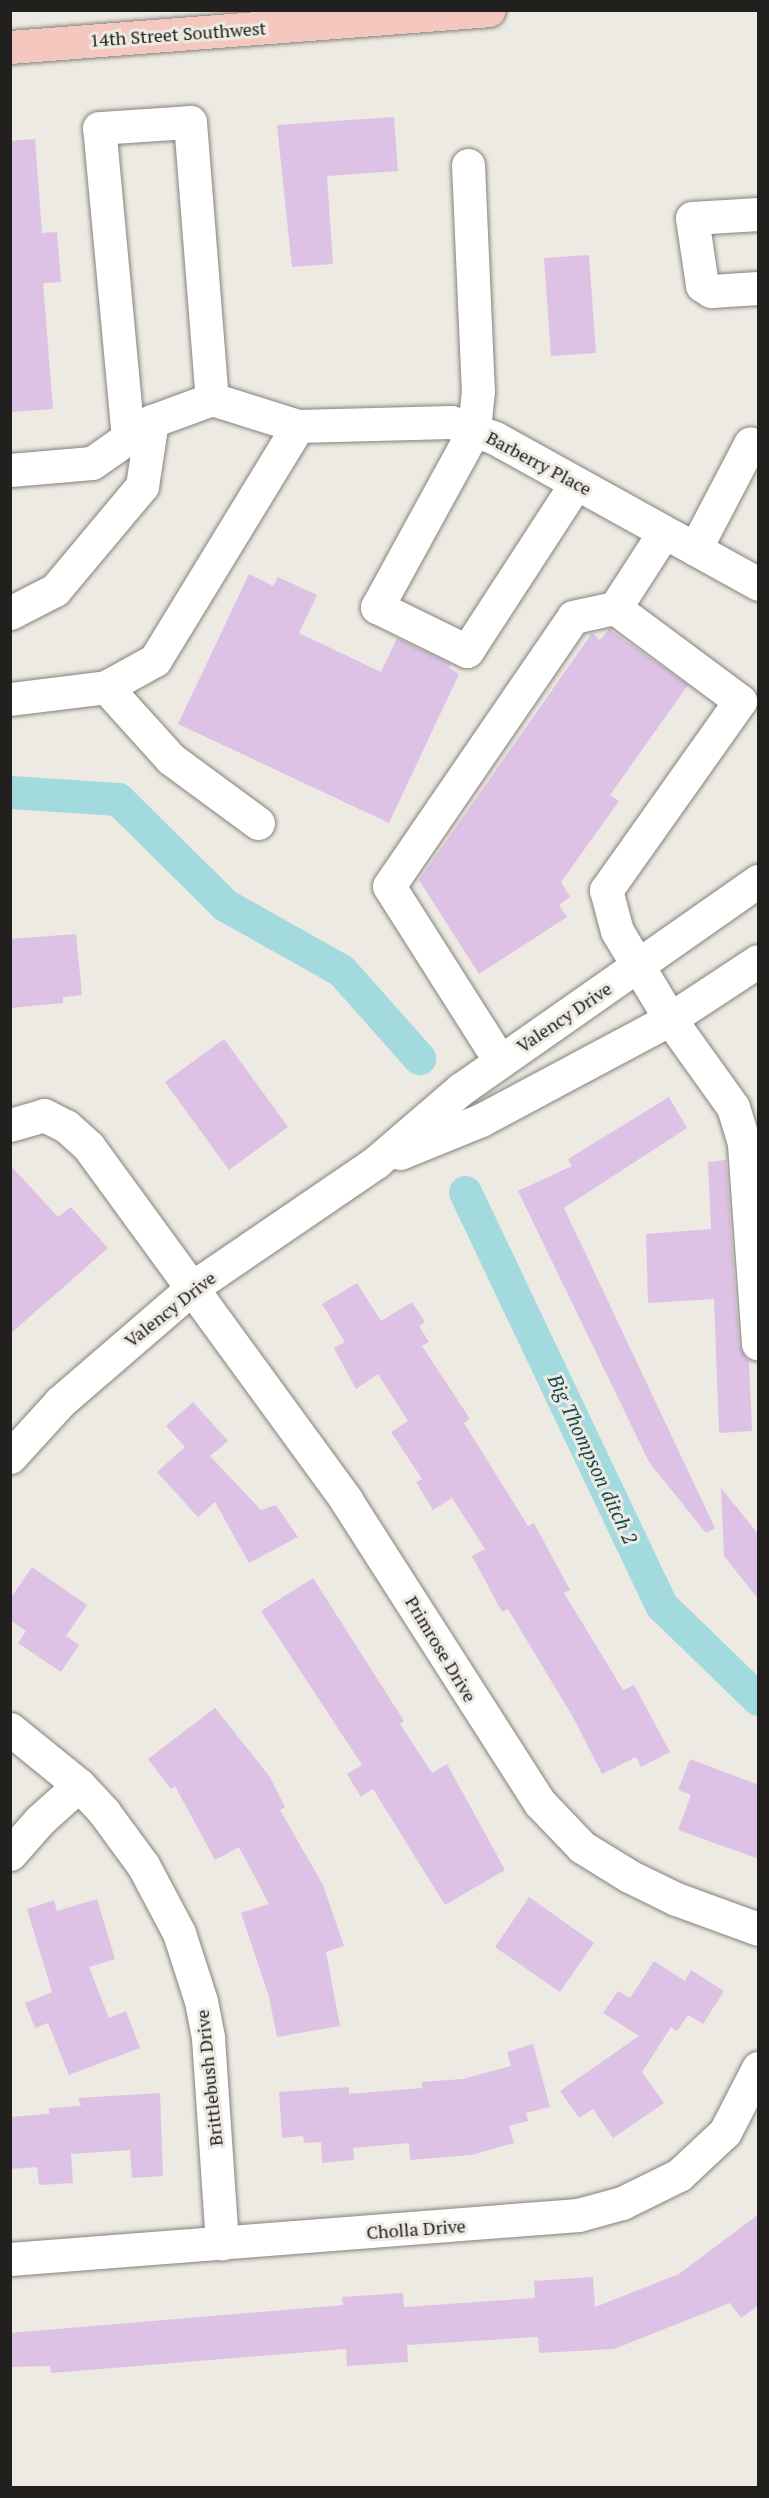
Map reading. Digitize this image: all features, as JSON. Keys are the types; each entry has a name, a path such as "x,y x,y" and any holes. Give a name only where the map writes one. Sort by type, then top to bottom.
{"main road":[{"name":"14th Street Southwest","path":"10,47 489,10"}],"street":[{"path":"10,470 92,463 140,429 212,399 190,122 99,128 140,429 142,486 55,590 10,613"},
{"path":"468,165 478,390 474,430 377,606 467,651 576,483"},
{"path":"759,214 692,218 702,285 711,291 759,288"},
{"name":"Barberry Place","path":"212,399 298,426 451,422 474,430 576,483 759,584"},
{"path":"10,699 106,687 156,660 298,426"},
{"path":"695,549 750,444 759,447"},
{"path":"500,1061 389,886 573,617 615,609 664,532"},
{"path":"615,609 740,701 606,890 617,931 670,1019 733,1107 744,1144 759,1344"},
{"path":"106,687 171,759 258,823"},
{"name":"Valency Drive","path":"10,1457 60,1402 193,1287 376,1162 461,1089 759,881"},
{"name":"Valency Drive","path":"376,1162 481,1120 670,1019 759,961"},
{"name":"Primrose Drive","path":"10,1125 44,1115 66,1126 89,1148 193,1287 358,1518 540,1803 582,1847 629,1876 676,1899 759,1929"},
{"name":"Brittlebush Drive","path":"10,1729 79,1785 143,1865 190,1961 208,2038 222,2244"},
{"path":"10,1854 40,1821 79,1785"},
{"name":"Cholla Drive","path":"10,2259 568,2217 622,2203 679,2175 704,2155 740,2109 759,2068"}],"building":[{"path":"394,117 398,171 327,176 333,264 292,267 277,125"},
{"path":"35,139 42,233 57,232 61,282 43,283 53,409 10,412 10,141"},
{"path":"589,255 596,353 551,356 544,258"},
{"path":"249,574 273,586 278,577 317,595 299,633 381,672 397,638 451,664 449,668 459,674 389,823 178,724"},
{"path":"609,629 688,685 610,795 619,801 561,882 570,897 559,905 567,917 479,974 419,880 592,633 600,640"},
{"path":"76,934 82,995 63,997 63,1003 10,1008 10,939"},
{"path":"224,1039 288,1127 229,1170 165,1082"},
{"path":"669,1097 687,1128 564,1208 715,1528 706,1533 649,1462 518,1191 572,1166 568,1159"},
{"path":"726,1160 739,1345 749,1361 752,1431 719,1433 714,1299 648,1303 646,1234 711,1229 708,1162"},
{"path":"10,1165 58,1217 71,1207 108,1248 10,1334"},
{"path":"357,1283 381,1321 412,1302 425,1322 419,1326 429,1342 422,1346 470,1419 464,1423 528,1526 534,1523 570,1590 564,1593 623,1690 634,1685 670,1752 641,1767 636,1757 602,1774 573,1717 508,1609 502,1612 472,1556 485,1549 452,1498 433,1510 416,1482 422,1479 391,1432 408,1421 378,1374 356,1389 334,1348 345,1342 322,1304"},
{"path":"193,1402 228,1441 210,1456 261,1510 276,1505 298,1537 249,1563 215,1502 198,1517 157,1472 185,1447 166,1426"},
{"path":"721,1488 759,1535 759,1600 724,1556"},
{"path":"32,1567 87,1605 66,1636 79,1645 61,1672 18,1643 26,1631 10,1620 10,1599"},
{"path":"313,1578 404,1721 400,1724 432,1773 447,1764 505,1870 445,1905 373,1789 361,1797 347,1774 362,1765 261,1611"},
{"path":"215,1708 270,1777 285,1807 280,1810 323,1885 344,1946 326,1952 340,2026 277,2037 269,1997 241,1913 269,1904 239,1847 215,1860 175,1786 171,1789 148,1759"},
{"path":"690,1759 759,1785 759,1859 678,1830 691,1795 678,1790"},
{"path":"529,1897 594,1943 560,1992 495,1947"},
{"path":"97,1899 115,1959 89,1967 109,2018 126,2011 140,2048 69,2075 48,2023 35,2028 25,2003 52,1992 27,1909 54,1900 57,1911"},
{"path":"654,1961 685,1981 691,1970 724,1991 703,2024 688,2015 677,2031 671,2027 642,2072 664,2103 613,2138 593,2109 579,2118 560,2091 639,2036 603,2013 618,1991 630,1998"},
{"path":"533,2044 550,2107 526,2113 528,2121 509,2126 514,2143 471,2155 410,2160 409,2143 353,2148 354,2160 322,2163 321,2142 304,2143 303,2136 282,2138 279,2092 349,2087 349,2094 422,2088 422,2082 463,2079 511,2066 507,2052"},
{"path":"160,2093 163,2176 132,2178 130,2150 71,2154 73,2183 39,2185 37,2167 10,2169 10,2117 49,2114 49,2108 81,2106 78,2098"},
{"path":"759,2214 759,2305 741,2318 730,2303 614,2349 539,2353 538,2337 407,2345 408,2362 347,2366 346,2349 51,2373 50,2366 10,2367 10,2333 343,2305 342,2297 403,2293 404,2307 535,2298 534,2281 593,2277 595,2307 679,2274"}],"waterway":[{"name":"Big Thompson ditch 2","path":"10,792 118,799 225,905 341,970 419,1058"},
{"name":"Big Thompson ditch 2","path":"465,1192 662,1606 758,1699"}]}
